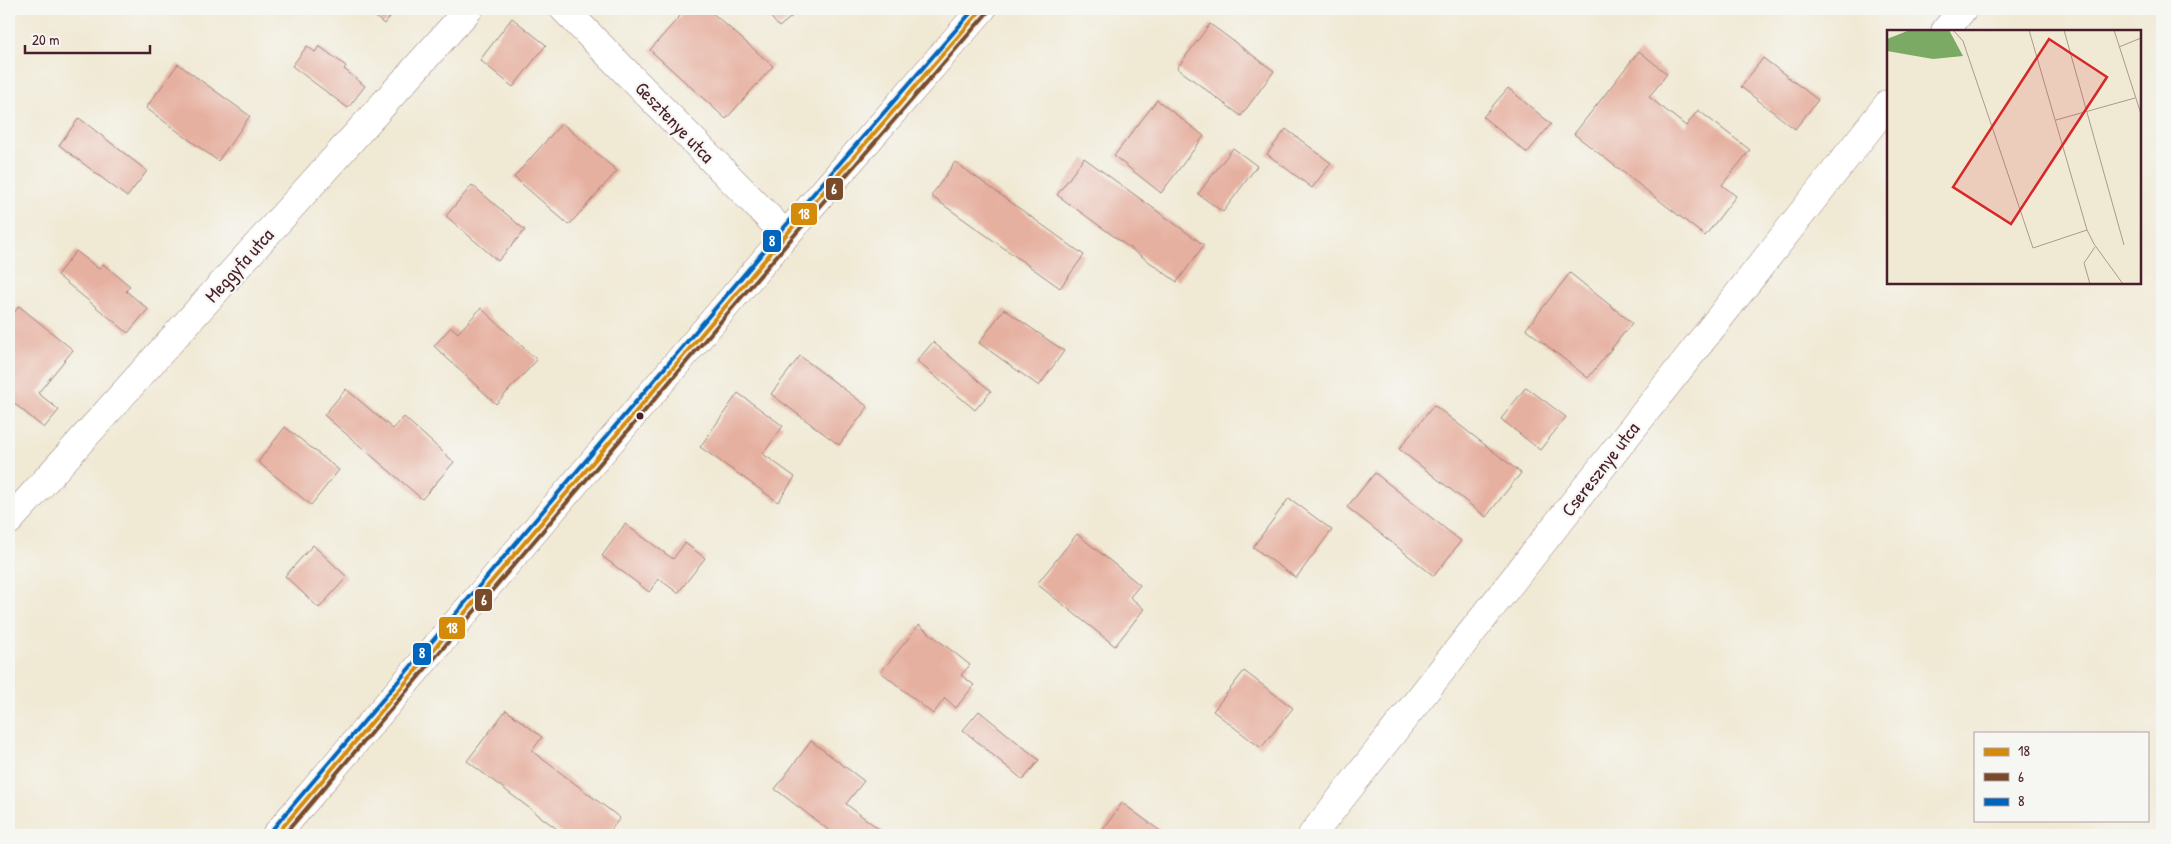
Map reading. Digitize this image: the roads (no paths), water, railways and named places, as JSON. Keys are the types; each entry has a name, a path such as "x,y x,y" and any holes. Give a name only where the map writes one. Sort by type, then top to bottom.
{"street":[{"name":"Meggyfa utca","path":"9,521 469,9"},
{"name":"Gesztenye utca","path":"564,9 786,235"},
{"path":"276,835 786,235 982,9"},
{"path":"1947,30 1963,9"},
{"name":"Cseresznye utca","path":"1312,835 1887,105"}]}
